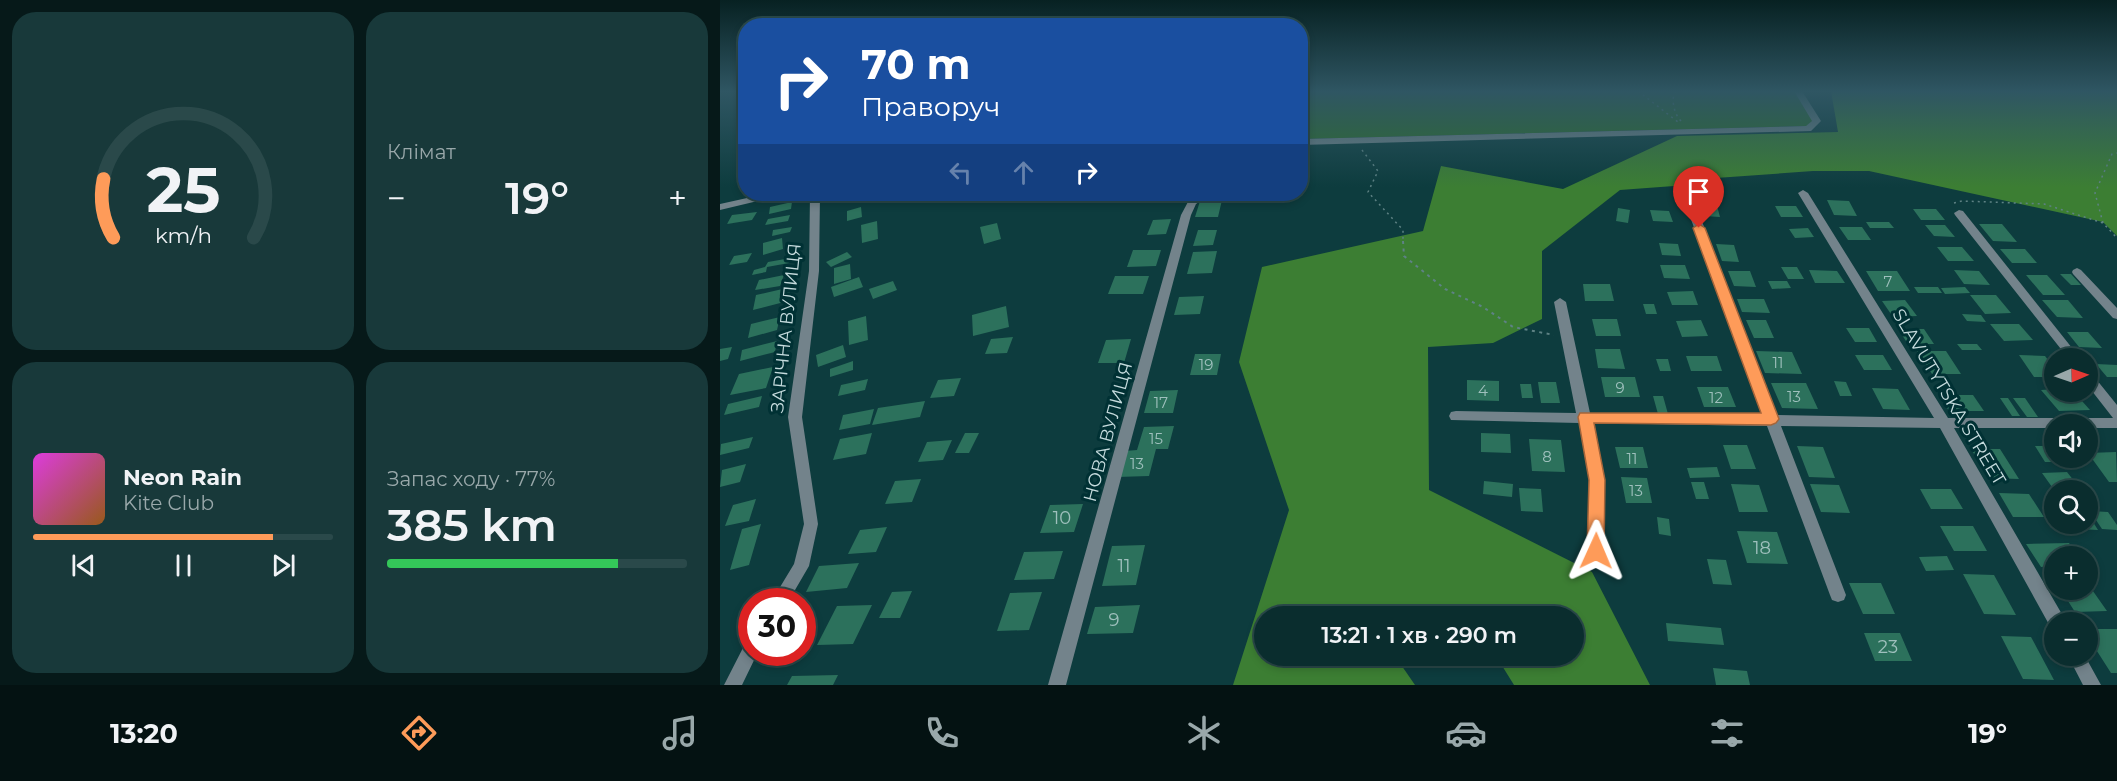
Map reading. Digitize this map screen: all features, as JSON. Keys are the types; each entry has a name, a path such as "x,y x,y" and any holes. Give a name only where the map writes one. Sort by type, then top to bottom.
{"street":[{"path":"1308,142 1808,129 1815,123"},
{"name":"SLAVUTYTSKA STREET","path":"1803,193 1944,423 2051,612"},
{"path":"720,207 745,201"},
{"name":"ЗАРІЧНА ВУЛИЦЯ","path":"788,588 801,566 811,524 795,417 814,271 815,201"},
{"name":"НОВА ВУЛИЦЯ","path":"1058,685 1186,214 1193,201"},
{"path":"1691,206 1838,595"},
{"path":"1959,213 2066,348"},
{"path":"2077,272 2117,315"},
{"path":"1560,302 1597,480 1596,551"},
{"path":"2098,390 2117,414"},
{"path":"1456,416 1944,423 2117,423"},
{"path":"733,685 743,666"},
{"path":"2082,666 2092,685"}],"path":[{"path":"1679,123 1690,132"},
{"path":"1682,123 1690,132"},
{"path":"1359,140 1359,146 1378,171 1368,192 1403,230 1404,256 1445,289 1483,307 1513,327 1568,338"},
{"path":"2103,224 2095,193 2112,154 2117,153"},
{"path":"1959,213 1953,203 1962,201 2044,204 2103,224 2117,238"}],"green space":[{"path":"1308,123 1811,123 1807,126 1308,139"},
{"path":"1836,123 2117,123 2117,236 2103,222 1869,171 1813,171 1716,178 1674,186 1620,190 1542,251 1542,319 1493,343 1428,347 1429,490 1592,572 1650,685 1514,685 1502,666 1584,666 1584,606 1258,606 1289,510 1239,362 1262,267 1423,231 1441,166 1563,189 1677,136 1838,132"},
{"path":"1254,619 1254,666 1402,666 1415,685 1233,685"}],"building":[{"path":"1827,200 1849,201 1857,216 1834,215"},
{"path":"1200,201 1222,201 1218,217 1195,217"},
{"path":"1699,201 1716,202 1720,217 1704,216"},
{"path":"792,202 791,209 769,214 770,207"},
{"path":"1775,206 1796,206 1803,217 1781,217"},
{"path":"861,207 862,217 847,221 847,211"},
{"path":"1618,208 1630,210 1628,223 1616,221"},
{"path":"1913,209 1936,209 1945,220 1921,220"},
{"path":"1650,210 1669,211 1673,222 1653,221"},
{"path":"757,212 752,220 727,224 732,215"},
{"path":"790,215 788,221 765,225 768,219"},
{"path":"1171,219 1166,234 1147,235 1153,220"},
{"path":"877,221 878,239 862,243 861,225"},
{"path":"1866,222 1889,222 1894,228 1870,228"},
{"path":"997,223 1001,239 984,244 980,227"},
{"path":"1979,224 2002,224 2017,242 1993,241"},
{"path":"1925,225 1945,225 1955,237 1934,236"},
{"path":"792,227 790,232 772,236 773,230"},
{"path":"1839,227 1862,227 1871,240 1848,240"},
{"path":"1808,228 1814,237 1795,238 1789,229"},
{"path":"1198,230 1217,230 1213,245 1193,246"},
{"path":"782,238 783,249 763,255 763,243"},
{"path":"1659,243 1678,244 1681,256 1662,255"},
{"path":"1716,244 1734,245 1739,262 1722,261"},
{"path":"1937,247 1962,247 1974,261 1948,261"},
{"path":"2000,249 2025,249 2037,263 2012,263"},
{"path":"1133,250 1161,250 1156,266 1127,267"},
{"path":"1217,251 1212,273 1187,274 1193,252"},
{"path":"847,252 852,257 831,267 826,262"},
{"path":"752,253 747,262 729,265 734,256"},
{"path":"791,258 789,263 767,267 766,272 752,275 754,270 765,267 768,262"},
{"path":"850,264 851,279 834,284 834,268"},
{"path":"1660,265 1685,265 1690,279 1664,278"},
{"path":"1781,267 1797,267 1804,279 1788,279"},
{"path":"1809,270 1837,271 1845,283 1815,283"},
{"path":"1954,270 1979,271 1990,285 1964,284"},
{"path":"1728,271 1750,271 1756,287 1734,286"},
{"path":"1866,271 1897,271 1910,291 1878,291"},
{"path":"2060,274 2071,274 2081,285 2071,285"},
{"path":"784,275 780,286 755,290 759,280"},
{"path":"2026,275 2047,275 2065,295 2043,295"},
{"path":"1115,276 1149,276 1143,294 1108,294"},
{"path":"859,277 863,287 834,297 831,287"},
{"path":"893,281 897,290 873,299 869,289"},
{"path":"1768,281 1787,281 1791,288 1772,289"},
{"path":"1583,284 1610,284 1614,301 1585,301"},
{"path":"791,287 788,301 753,310 756,295"},
{"path":"1914,287 1938,287 1942,293 1918,293"},
{"path":"1965,287 1970,293 1945,294 1941,288"},
{"path":"1693,291 1698,305 1672,305 1667,292"},
{"path":"1970,295 1996,295 2011,313 1985,314"},
{"path":"1204,296 1200,314 1174,315 1179,297"},
{"path":"1737,299 1764,299 1770,313 1742,312"},
{"path":"1905,300 1917,316 1893,317 1882,301"},
{"path":"2042,300 2068,300 2083,318 2057,317"},
{"path":"1643,304 1654,304 1657,314 1646,314"},
{"path":"1006,306 1009,327 973,336 972,315"},
{"path":"1962,314 1981,315 1986,322 1967,321"},
{"path":"866,316 868,340 849,345 848,321"},
{"path":"780,317 777,330 748,338 751,324"},
{"path":"1592,319 1617,319 1621,336 1596,336"},
{"path":"1701,320 1708,336 1682,337 1676,321"},
{"path":"1746,320 1766,320 1774,338 1754,338"},
{"path":"1990,324 2019,324 2033,340 2004,341"},
{"path":"1846,328 1869,328 1877,342 1855,342"},
{"path":"1898,329 1924,329 1934,344 1908,344"},
{"path":"2067,332 2088,332 2102,348 2079,347"},
{"path":"1013,337 1007,353 985,354 991,339"},
{"path":"1131,339 1124,363 1098,363 1106,340"},
{"path":"777,341 775,352 740,361 742,350"},
{"path":"1957,344 1977,344 1982,350 1962,350"},
{"path":"843,345 846,357 818,367 816,355"},
{"path":"732,347 728,359 720,361 720,349"},
{"path":"1595,349 1620,349 1625,369 1598,368"},
{"path":"1756,351 1792,352 1802,374 1765,373"},
{"path":"1917,351 1946,351 1961,374 1932,374"},
{"path":"1195,354 1221,354 1217,375 1190,375"},
{"path":"1855,355 1883,355 1892,370 1864,370"},
{"path":"2019,355 2044,356 2044,377 2034,377"},
{"path":"1686,356 1717,356 1722,371 1691,371"},
{"path":"1656,359 1668,359 1671,371 1660,371"},
{"path":"853,361 853,370 830,377 830,369"},
{"path":"2098,364 2117,365 2117,377 2107,377"},
{"path":"773,367 766,388 730,395 739,374"},
{"path":"1601,377 1635,377 1640,397 1605,397"},
{"path":"961,378 954,396 930,398 938,380"},
{"path":"868,379 865,390 838,396 841,385"},
{"path":"1467,380 1499,381 1499,401 1467,400"},
{"path":"1834,381 1846,382 1852,396 1840,396"},
{"path":"1538,382 1556,382 1560,403 1541,403"},
{"path":"1771,383 1806,383 1818,409 1782,408"},
{"path":"1520,384 1531,384 1533,398 1522,398"},
{"path":"1697,387 1728,387 1736,407 1704,407"},
{"path":"1872,388 1898,389 1910,410 1883,409"},
{"path":"1178,390 1173,413 1144,413 1150,391"},
{"path":"1939,395 1973,395 1984,411 1949,411"},
{"path":"762,396 759,407 724,415 728,404"},
{"path":"1653,396 1663,396 1668,414 1658,414"},
{"path":"2000,398 2008,398 2020,416 2012,416"},
{"path":"2013,398 2025,398 2038,417 2027,417"},
{"path":"925,401 920,417 872,425 878,408"},
{"path":"2051,402 2083,402 2090,410 2059,411"},
{"path":"874,409 870,424 839,430 843,415"},
{"path":"1174,426 1168,449 1156,449 1149,476 1117,477 1125,451 1137,450 1144,427"},
{"path":"872,433 866,454 833,460 840,439"},
{"path":"965,433 979,433 969,453 955,453"},
{"path":"1481,433 1510,434 1511,453 1481,452"},
{"path":"753,437 749,448 720,455 721,444"},
{"path":"1529,439 1561,440 1565,472 1532,471"},
{"path":"952,440 943,460 918,462 927,442"},
{"path":"1723,445 1747,445 1756,469 1731,469"},
{"path":"1797,446 1823,447 1835,478 1809,477"},
{"path":"2035,446 2043,446 2044,460"},
{"path":"1615,447 1643,447 1648,468 1620,468"},
{"path":"1971,449 2000,449 2019,479 1989,478"},
{"path":"2116,452 2117,482 2109,482 2098,467 2098,453"},
{"path":"746,464 740,482 720,487 722,470"},
{"path":"1717,467 1720,477 1690,478 1687,468"},
{"path":"2067,472 2073,480 2047,480 2042,473"},
{"path":"1621,477 1647,478 1652,503 1626,503"},
{"path":"921,479 912,502 885,504 895,481"},
{"path":"1484,481 1513,484 1512,497 1483,494"},
{"path":"1691,482 1704,482 1709,499 1696,499"},
{"path":"1731,484 1759,485 1768,512 1739,512"},
{"path":"1810,484 1839,485 1850,513 1821,512"},
{"path":"1519,488 1541,489 1543,512 1521,511"},
{"path":"1920,489 1951,489 1963,509 1931,509"},
{"path":"1999,493 2029,494 2044,517 2013,517"},
{"path":"756,499 749,521 725,526 733,505"},
{"path":"1083,504 1074,532 1040,533 1050,505"},
{"path":"2098,511 2108,512 2117,525 2117,530 2102,529 2098,523"},
{"path":"1657,517 1669,519 1671,536 1659,534"},
{"path":"761,524 749,565 730,570 742,529"},
{"path":"1940,526 1973,526 1987,551 1954,551"},
{"path":"887,527 876,552 848,554 860,530"},
{"path":"1737,531 1777,532 1788,564 1747,563"},
{"path":"2069,543 2071,546 2044,546 2044,567 2041,567 2026,544"},
{"path":"1145,545 1136,585 1102,586 1112,546"},
{"path":"1063,551 1054,579 1014,580 1024,552"},
{"path":"1947,556 1954,570 1926,571 1919,557"},
{"path":"1707,559 1726,560 1732,585 1713,584"},
{"path":"859,563 847,588 816,591 816,588 808,588 819,566"},
{"path":"1963,574 1994,575 2016,615 1984,614"},
{"path":"1849,583 1881,583 1895,614 1863,614"},
{"path":"912,591 900,618 879,618 892,592"},
{"path":"1042,592 1029,630 997,631 1010,593"},
{"path":"2098,598 2107,611 2075,612 2067,600"},
{"path":"872,605 853,644 817,645 837,606"},
{"path":"1140,605 1133,633 1087,634 1095,607"},
{"path":"1666,623 1721,628 1724,645 1668,641"},
{"path":"2098,629 2117,629 2117,673 2111,673 2098,653"},
{"path":"1864,633 1900,633 1912,661 1875,661"},
{"path":"2001,636 2031,637 2044,661 2044,666 2047,666 2054,680 2023,679"},
{"path":"1713,668 1747,671 1750,685 1716,685"},
{"path":"838,675 833,685 787,685 792,676"}],"route":[{"path":"1596,551 1597,480 1585,417 1771,419 1699,228"}]}
